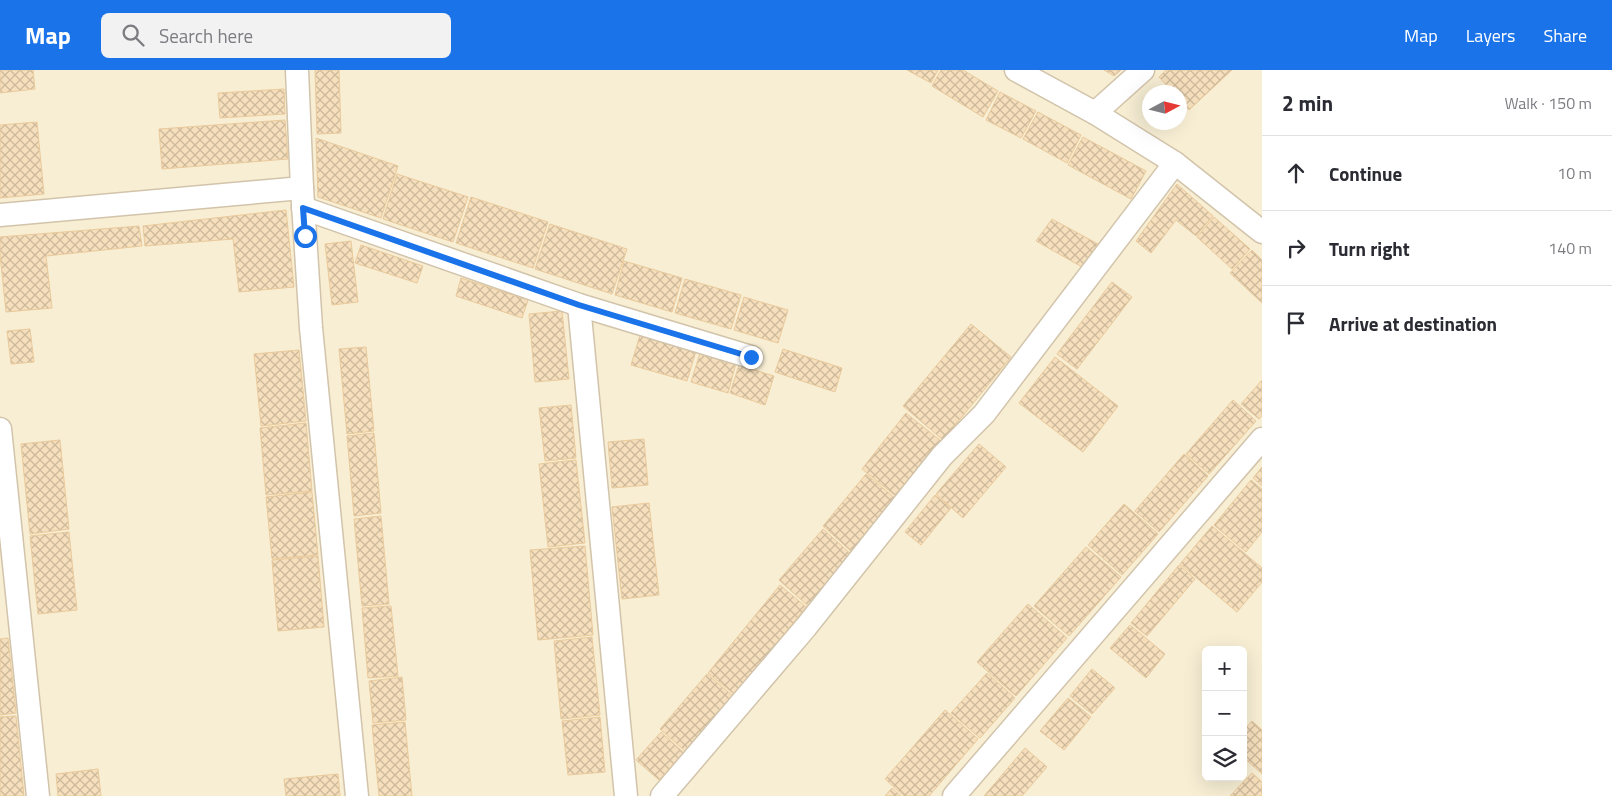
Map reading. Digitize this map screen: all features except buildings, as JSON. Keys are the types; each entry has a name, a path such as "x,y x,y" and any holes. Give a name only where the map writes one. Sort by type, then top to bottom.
{"street":[{"path":"297,70 302,198 311,328 357,796"},
{"path":"1016,70 1095,113 1176,163 1262,232"},
{"path":"1095,113 1143,70"},
{"path":"662,796 806,627 942,456 984,414 1176,163"},
{"path":"0,215 302,198 579,305 751,357"},
{"path":"579,305 626,796"},
{"path":"0,429 38,796"},
{"path":"954,796 1262,439"}],"shaded area":[{"path":"0,70 1262,70 1262,796 0,796"}],"route":[{"path":"305,236 303,208 579,305 751,357"}]}
